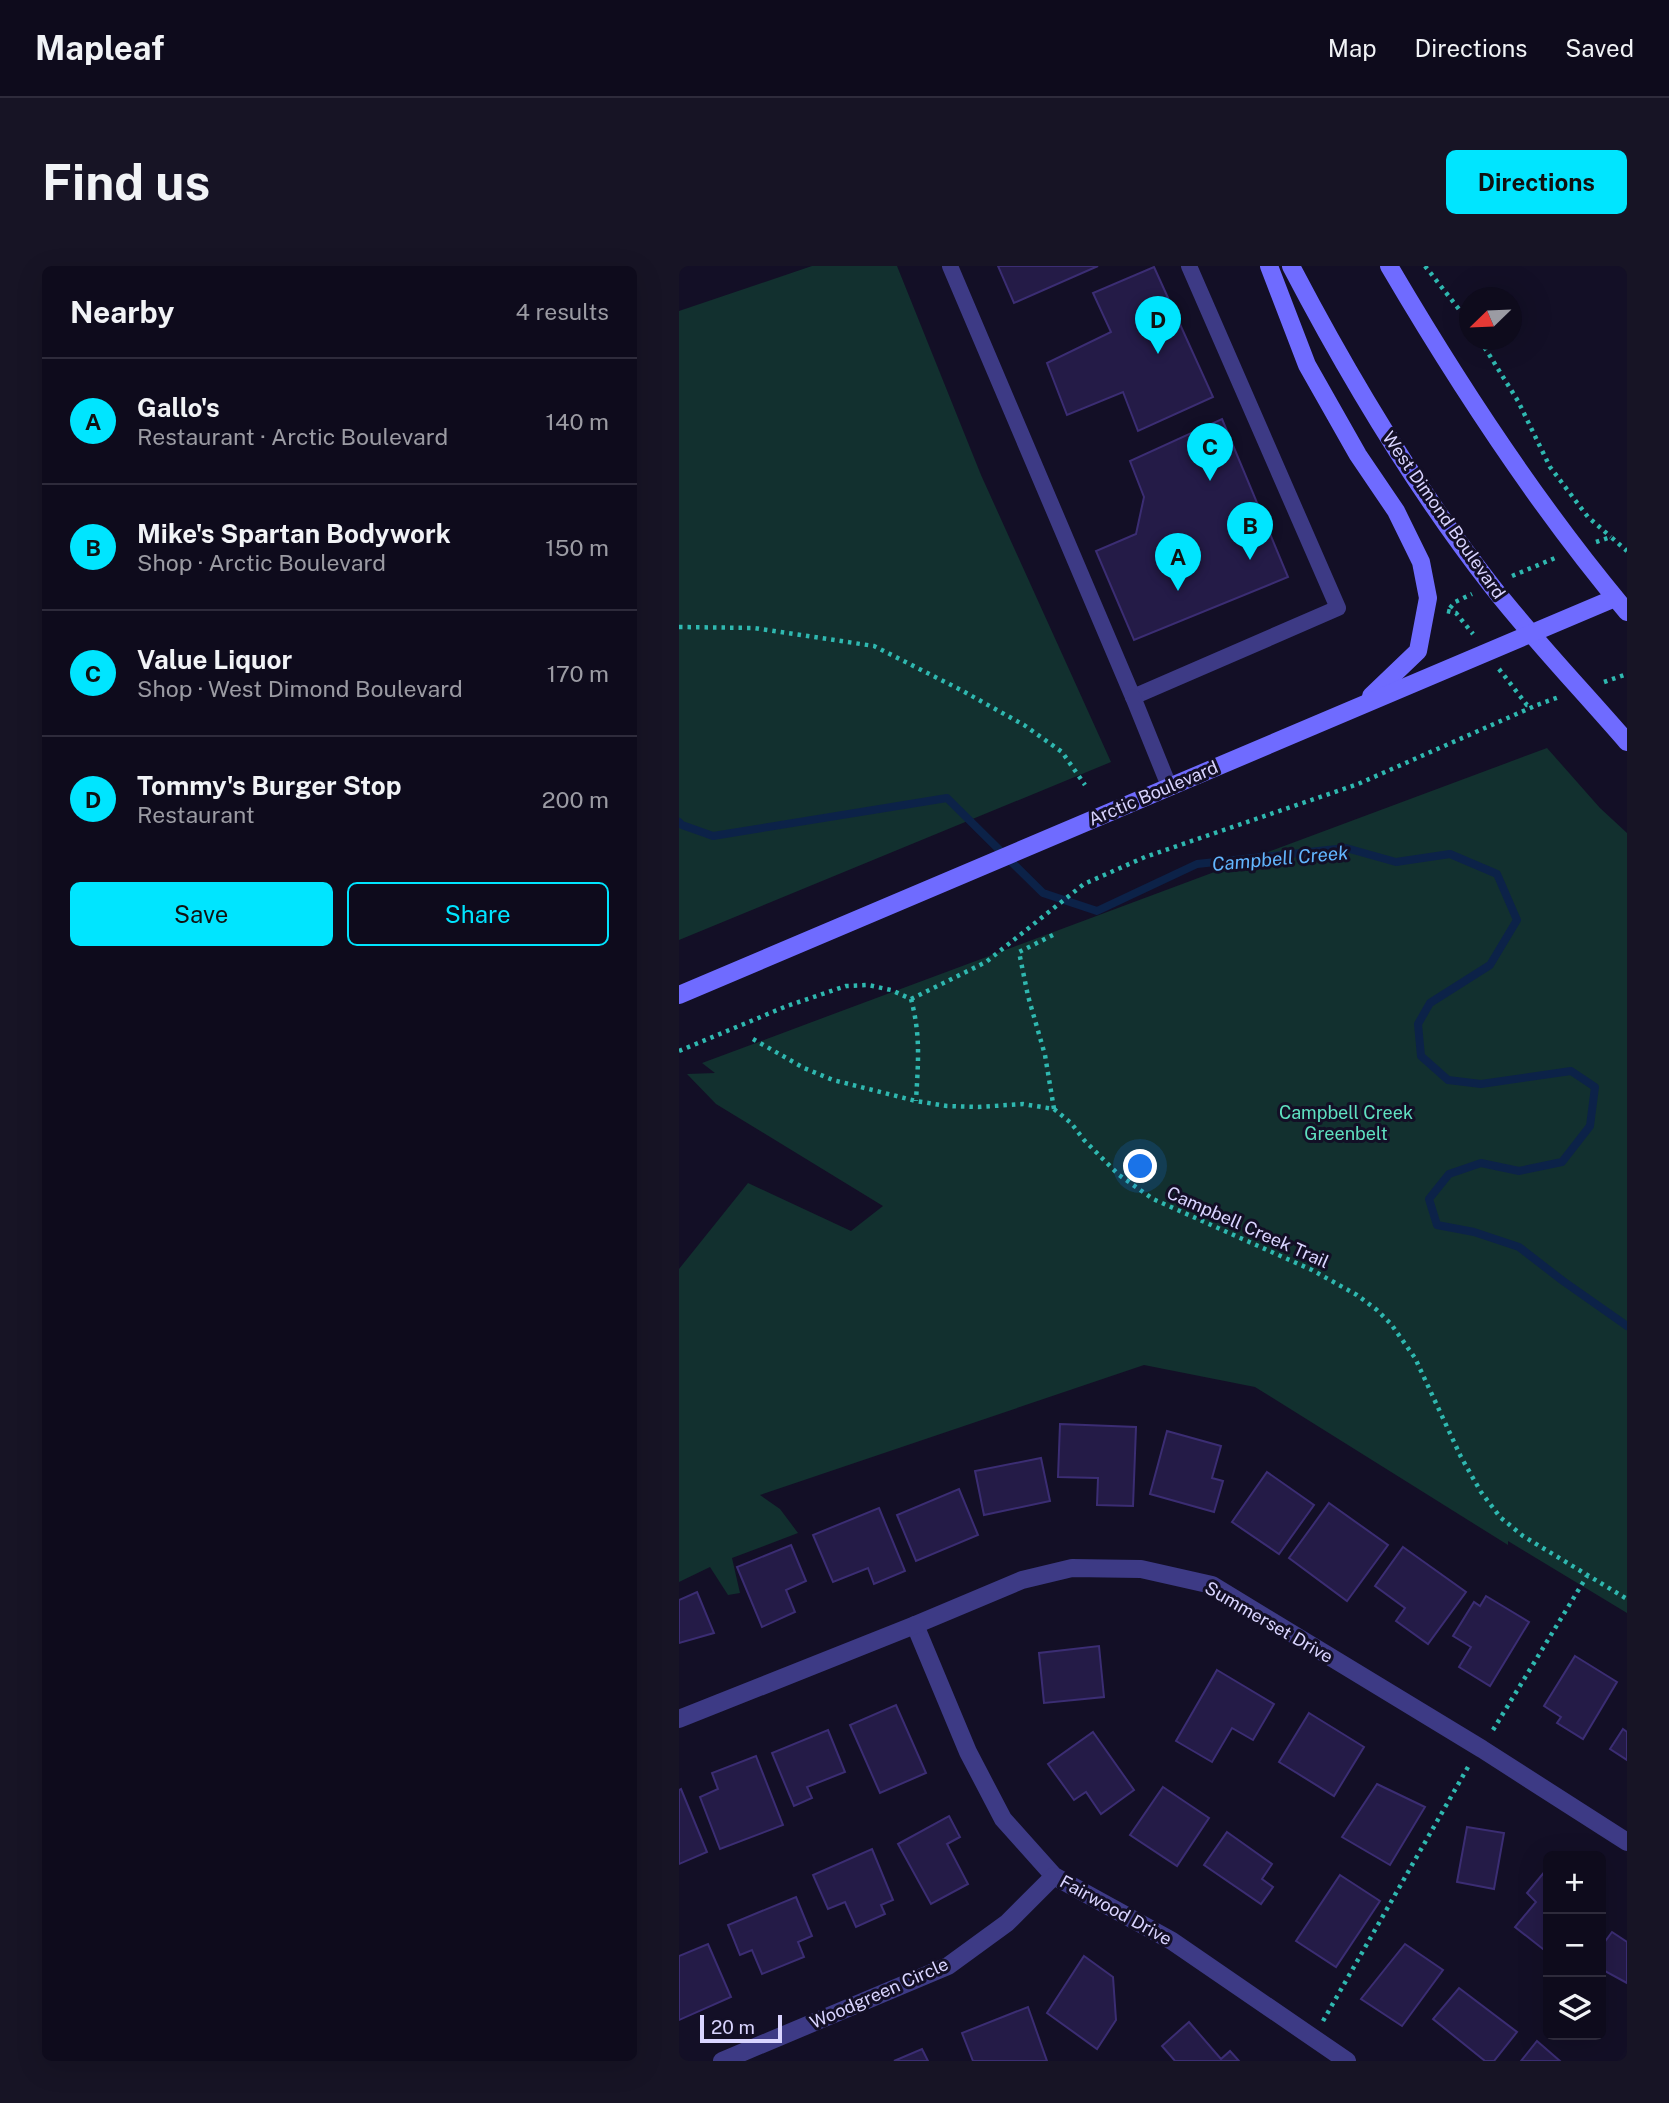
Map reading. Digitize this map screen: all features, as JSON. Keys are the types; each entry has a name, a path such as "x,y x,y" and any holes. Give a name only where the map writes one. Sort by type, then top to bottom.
{"main road":[{"path":"1269,266 1307,365 1358,455 1396,511 1421,562 1429,598 1418,652 1362,704"},
{"name":"West Dimond Boulevard","path":"1291,266 1351,377 1418,482 1491,586 1627,742"},
{"path":"1389,266 1444,360 1529,486 1578,549 1621,595 1627,612"},
{"name":"Arctic Boulevard","path":"679,995 1621,595"}],"street":[{"name":"Summerset Drive","path":"679,1719 1022,1580 1072,1569 1142,1569 1212,1585 1482,1749 1627,1842"},
{"name":"Fairwood Drive","path":"915,1625 968,1752 1003,1819 1054,1876 1172,1941 1314,2037 1339,2059"},
{"name":"Woodgreen Circle","path":"722,2061 948,1966 1007,1923 1054,1876"}],"lane":[{"path":"950,266 1169,786"},
{"path":"1132,697 1338,608 1189,266"}],"path":[{"path":"1425,266 1459,309"},
{"path":"1486,350 1518,401 1550,467 1588,517 1627,551"},
{"path":"1447,611 1455,602 1525,570 1611,537"},
{"path":"679,627 754,628 874,646 1024,725 1062,752 1085,785"},
{"path":"911,999 986,962 1084,884 1145,857 1358,783 1537,705"},
{"path":"753,1039 804,1068 833,1080 916,1101 978,1107 1023,1104 1054,1109 1045,1055 1019,952 1053,935"},
{"path":"679,1051 787,1006 846,986 868,985 891,990 911,999"},
{"path":"911,999 919,1046 916,1101"},
{"name":"Campbell Creek Trail","path":"1054,1109 1071,1123 1119,1175 1153,1199 1312,1270 1348,1289 1377,1310 1391,1324 1415,1358 1461,1457 1481,1492 1511,1528 1627,1599"},
{"path":"1314,2037 1468,1767 1482,1749 1587,1576"}],"green space":[{"path":"812,266 897,266 981,475 1111,762 679,940 679,311"},
{"name":"Campbell Creek Greenbelt","path":"1547,748 1600,808 1627,833 1627,1613 1508,1541 1508,1545 1255,1387 1144,1365 760,1495 780,1509 798,1533 732,1558 740,1593 728,1595 710,1567 679,1582 679,1269 748,1183 851,1231 883,1206 716,1104 687,1074 715,1073 702,1063"}],"building":[{"path":"998,266 1098,266 1014,303"},
{"path":"1154,267 1213,397 1138,431 1123,392 1067,415 1047,363 1111,332 1093,293"},
{"path":"1222,419 1288,577 1134,640 1096,551 1136,534 1144,497 1130,461"},
{"path":"1060,1424 1136,1427 1133,1506 1097,1505 1098,1478 1058,1477"},
{"path":"1167,1431 1221,1446 1212,1478 1223,1481 1214,1512 1150,1494"},
{"path":"1041,1458 1050,1501 984,1515 975,1471"},
{"path":"1267,1472 1314,1505 1279,1554 1232,1522"},
{"path":"959,1489 978,1535 916,1561 897,1515"},
{"path":"1329,1503 1388,1545 1347,1601 1289,1558"},
{"path":"879,1508 905,1571 874,1584 868,1568 833,1582 813,1535"},
{"path":"791,1545 806,1581 786,1590 795,1612 762,1627 737,1567"},
{"path":"1403,1547 1466,1592 1428,1644 1396,1621 1405,1608 1375,1586"},
{"path":"697,1592 714,1633 679,1643 679,1600"},
{"path":"1486,1596 1529,1622 1490,1686 1459,1667 1471,1647 1453,1636 1474,1602 1480,1606"},
{"path":"1099,1646 1104,1697 1044,1703 1039,1653"},
{"path":"1575,1656 1617,1682 1583,1739 1557,1723 1561,1717 1544,1706"},
{"path":"1217,1670 1274,1704 1253,1740 1232,1728 1212,1762 1176,1741"},
{"path":"896,1705 926,1773 880,1793 850,1725"},
{"path":"1309,1713 1364,1747 1334,1796 1279,1762"},
{"path":"1623,1729 1627,1732 1627,1760 1610,1749"},
{"path":"828,1730 845,1772 807,1787 812,1798 794,1806 772,1753"},
{"path":"1093,1732 1134,1790 1101,1814 1086,1792 1074,1800 1048,1764"},
{"path":"756,1756 783,1825 720,1849 700,1797 718,1789 712,1773"},
{"path":"1377,1784 1425,1807 1390,1865 1342,1837"},
{"path":"1163,1787 1209,1818 1177,1866 1130,1835"},
{"path":"681,1789 707,1852 679,1864 679,1790"},
{"path":"949,1816 960,1837 947,1844 968,1884 931,1904 898,1844"},
{"path":"1467,1827 1504,1833 1494,1889 1457,1882"},
{"path":"1227,1832 1272,1864 1262,1879 1273,1887 1261,1904 1204,1865"},
{"path":"872,1849 893,1900 881,1905 885,1914 856,1927 845,1902 828,1909 813,1875"},
{"path":"1543,1874 1543,1949 1515,1927 1536,1902 1527,1893"},
{"path":"1340,1875 1380,1901 1336,1967 1296,1941"},
{"path":"796,1897 812,1936 798,1942 804,1957 762,1974 752,1950 740,1955 728,1925"},
{"path":"1612,1932 1627,1942 1627,1983 1606,1972 1606,1940"},
{"path":"708,1944 731,1997 679,2020 679,1956"},
{"path":"1405,1944 1443,1970 1402,2026 1361,1999"},
{"path":"1084,1956 1113,1977 1116,2020 1097,2049 1047,2013"},
{"path":"1459,1988 1517,2032 1494,2061 1485,2061 1433,2019"},
{"path":"1028,2007 1047,2061 973,2061 962,2033"},
{"path":"1189,2022 1221,2059 1230,2051 1239,2061 1175,2061 1162,2046"},
{"path":"1537,2041 1560,2061 1521,2061"},
{"path":"922,2049 928,2061 894,2061"}],"waterway":[{"name":"Campbell Creek","path":"679,822 713,836 947,798 1043,893 1097,911 1197,864 1346,848 1396,862 1450,854 1497,874 1517,920 1490,965 1430,1003 1418,1024 1421,1056 1448,1080 1481,1084 1571,1071 1595,1087 1590,1126 1562,1162 1519,1171 1481,1163 1449,1174 1429,1199 1437,1225 1474,1232 1519,1247 1627,1326"}],"place":[{"name":"Tommy's Burger Stop","path":"1158,354"},
{"name":"Value Liquor","path":"1210,481"},
{"name":"Mike's Spartan Bodywork","path":"1250,560"},
{"name":"Gallo's","path":"1178,591"}]}
